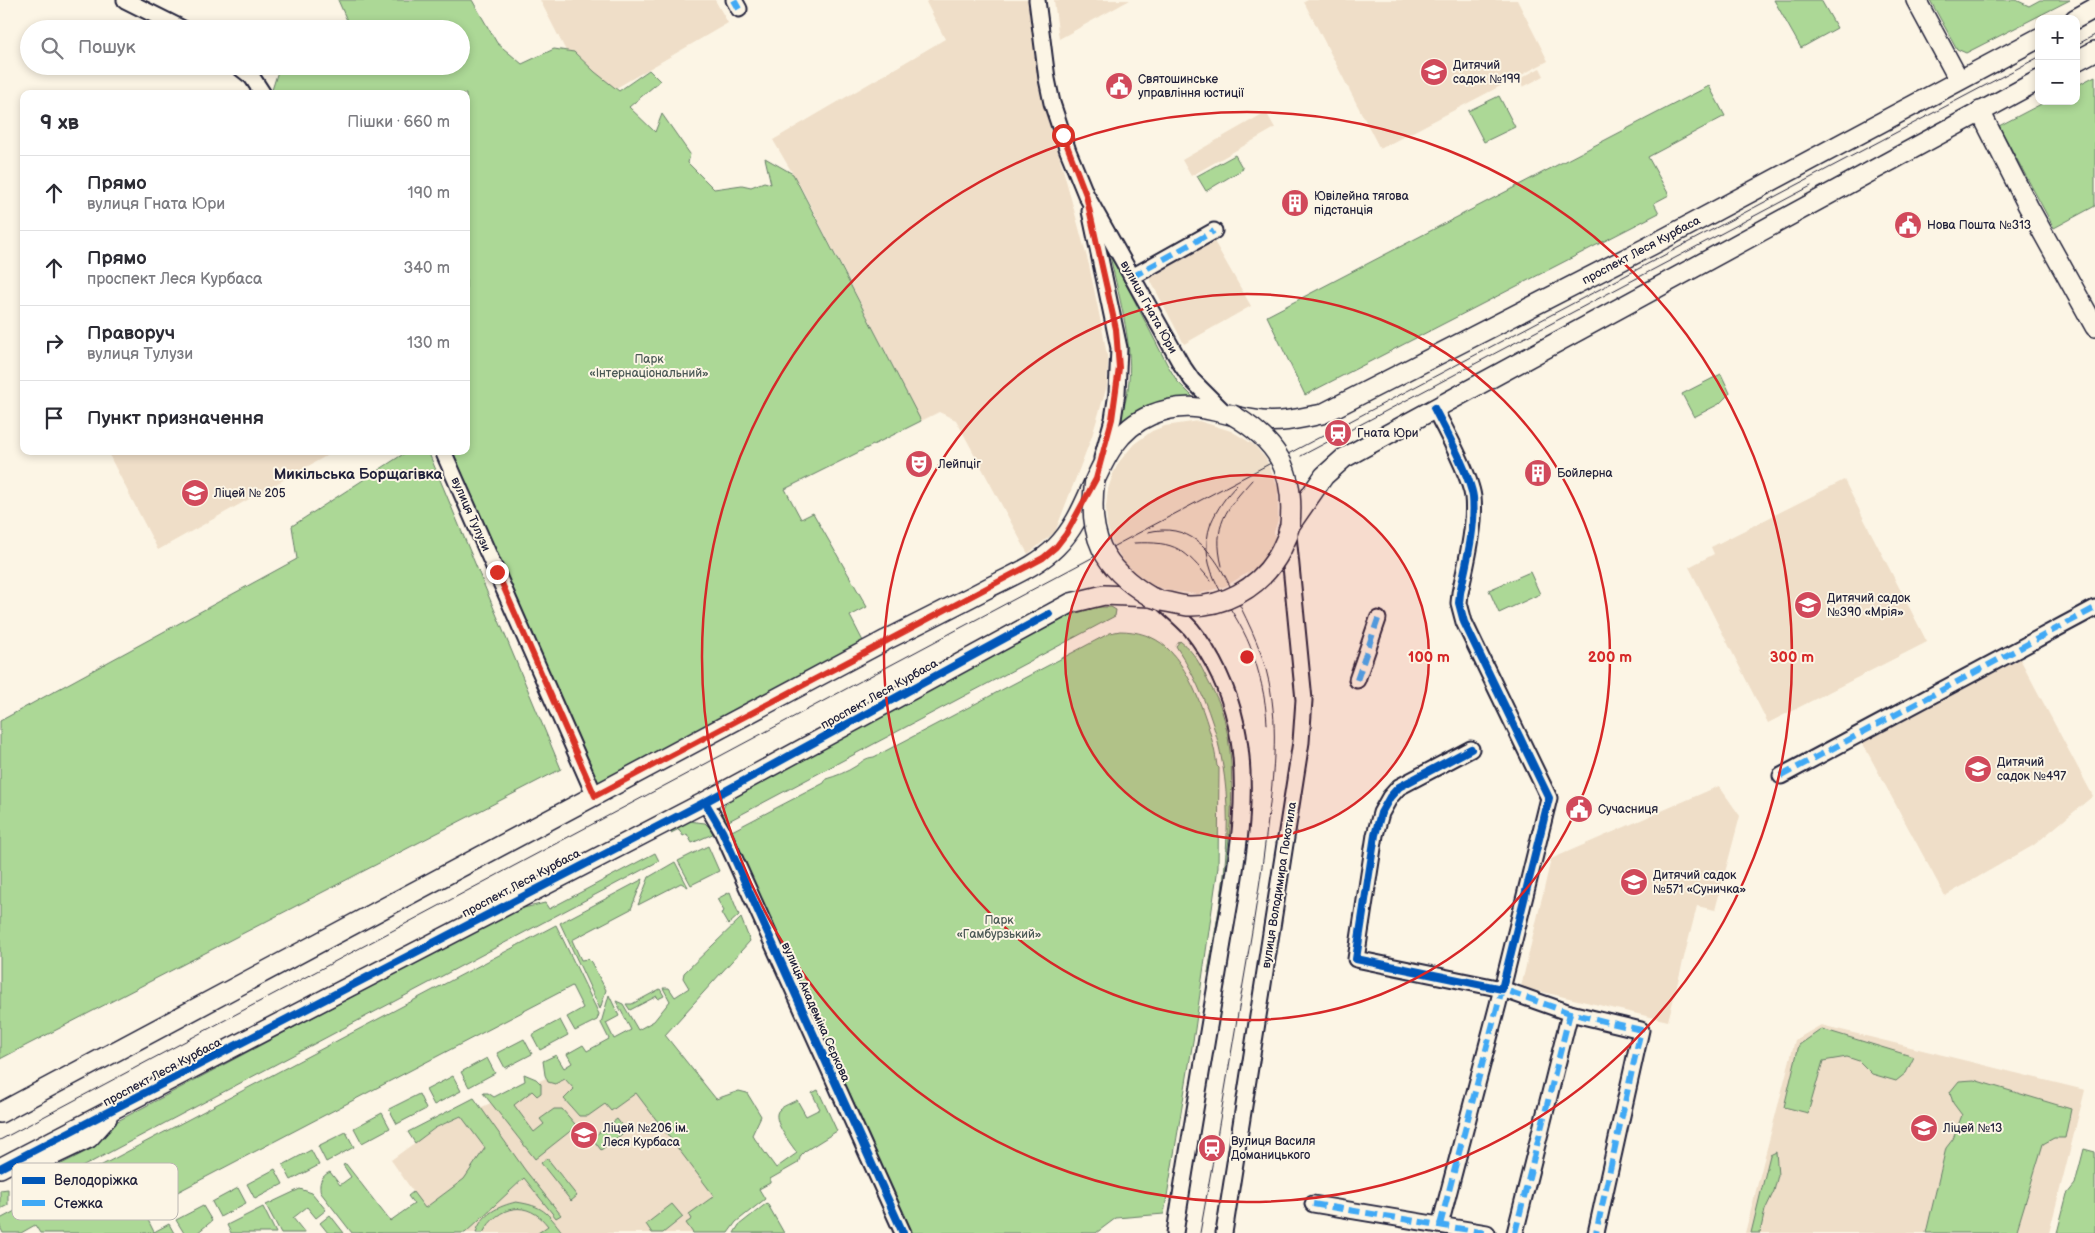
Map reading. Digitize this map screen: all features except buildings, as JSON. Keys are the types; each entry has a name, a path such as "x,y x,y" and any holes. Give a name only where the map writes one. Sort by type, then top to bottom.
{"main road":[{"path":"1916,0 1959,80"},
{"path":"2080,16 2095,8"},
{"name":"проспект Леся Курбаса","path":"1098,473 1112,446 1129,428 1150,415 1174,408 1199,406 1260,421 1284,422 1322,414 1652,245 2035,40"},
{"path":"2078,60 2095,51"},
{"path":"1098,473 1092,510 1094,526 1101,548 1114,568 1131,585 1156,599 1187,606 1213,603 1238,594 1260,579 1277,559 1289,530 1324,476 1344,458 2035,82"},
{"path":"1980,111 2028,206 2095,328"},
{"path":"1227,413 1257,431 1268,441 1280,460 1289,481 1292,503 1289,530"},
{"path":"0,1113 886,640 1030,567 1056,547 1066,534 1098,473"},
{"name":"проспект Леся Курбаса","path":"0,1168 503,905 552,893 614,863 631,841 642,834 705,802 1070,603 1104,595 1156,599"},
{"path":"37,1163 89,1138 109,1114 117,1108"}],"street":[{"path":"125,0 165,20"},
{"name":"вулиця Гната Юри","path":"1037,0 1052,103 1068,151 1086,195 1181,364 1192,380 1227,413"},
{"path":"249,75 260,90"},
{"name":"вулиця Гната Юри","path":"1086,195 1116,329 1119,368 1112,419 1098,473"},
{"path":"1132,277 1214,231"},
{"path":"1434,408 1446,431 1472,495 1473,511 1459,603 1464,622 1549,798 1502,989 1440,1225"},
{"name":"вулиця Тулузи","path":"445,455 595,796"},
{"name":"вулиця Володимира Покотила","path":"1224,1233 1301,742 1304,700 1289,530"},
{"path":"1156,599 1191,630 1223,683 1230,701 1237,732 1241,756 1243,801 1231,892 1175,1233"},
{"path":"1780,776 2095,608"},
{"path":"1357,680 1378,618"},
{"path":"1471,749 1399,787 1380,813 1356,959 1502,989 1570,1013 1641,1030 1596,1233"},
{"name":"вулиця Академіка Сєркова","path":"705,802 722,831 902,1233"},
{"path":"1515,1233 1570,1013"},
{"path":"1313,1204 1486,1233"}],"shaded area":[{"path":"540,0 715,0 728,23 592,102"},
{"path":"929,0 1030,0 1045,103 1089,265 1103,333 1108,361 1107,386 1092,436 1055,532 1028,554 956,420 939,412 921,421 803,191 773,140 945,39 926,2"},
{"path":"1054,0 1130,0 1059,39"},
{"name":"Дитячий садок №199","path":"1308,0 1517,0 1548,61 1380,149 1304,2"},
{"path":"1540,68 1544,76 1523,87 1519,79"},
{"path":"1266,112 1275,128 1191,176 1182,160"},
{"path":"1211,236 1251,306 1184,344 1146,272"},
{"path":"1199,421 1231,431 1254,445 1266,459 1278,488 1278,520 1274,532 1276,546 1254,573 1252,570 1226,586 1198,594 1169,591 1150,584 1125,564 1112,542 1107,525 1106,507 1108,489 1113,474 1119,462 1134,444 1152,431 1165,426"},
{"name":"Ліцей № 205","path":"109,455 328,455 158,550"},
{"name":"Дитячий садок №390 «Мрія»","path":"1844,480 1927,642 1768,723 1689,567 1714,554 1711,547"},
{"name":"Дитячий садок №497","path":"2019,657 2093,796 2034,845 1945,896 1862,742"},
{"name":"Дитячий садок №571 «Суничка»","path":"1719,786 1740,816 1715,910 1697,906 1668,1021 1521,987 1551,859"},
{"name":"Ліцей №13","path":"1821,1025 2085,1090 2049,1233 1745,1233 1795,1040"},
{"name":"Ліцей №206 ім. Леся Курбаса","path":"610,1051 759,1189 728,1233 442,1233 391,1160 435,1128 542,1080 573,1063"}],"green space":[{"name":"Парк «Інтернаціональний»","path":"338,0 472,0 497,43 522,64 554,49 574,52 619,91 649,70 660,81 629,107 655,132 662,114 690,154 688,163 714,189 742,185 751,187 764,182 771,184 765,158 793,174 921,421 785,489 801,519 813,513 867,607 850,616 865,645 597,787 453,455 470,455 470,90 272,90 277,75 470,75 470,20 347,20"},
{"path":"1774,0 1821,0 1837,28 1801,48"},
{"path":"1930,0 2016,0 2029,6 2040,0 2070,0 2041,15 2035,15 2035,18 1966,53 1957,49"},
{"path":"2095,76 2095,206 2054,228 1999,126 2039,105 2080,105 2080,84"},
{"path":"1709,86 1725,116 1648,157 1669,195 1654,203 1659,213 1305,395 1267,316"},
{"path":"1499,96 1515,127 1484,142 1468,111"},
{"path":"1235,155 1243,169 1206,191 1197,176"},
{"path":"1109,251 1167,364 1177,381 1195,399 1140,411 1119,425 1128,392 1130,365 1124,316"},
{"path":"1721,374 1730,393 1719,404 1694,417 1682,394"},
{"path":"402,455 430,455 561,769 0,1059 0,721 297,559 292,526"},
{"path":"1530,572 1540,594 1499,613 1489,590"},
{"path":"1097,607 1111,607 1116,610 1115,616 725,823 723,809 729,796 1071,615"},
{"name":"Парк «Гамбурзький»","path":"1120,631 1139,633 1151,637 1166,647 1175,657 1193,686 1200,702 1219,768 1218,867 1195,1029 1164,1214 1116,1218 1096,1233 906,1233 728,833 824,783 826,779 849,770 866,759 874,757 1110,633"},
{"path":"1180,641 1197,659 1216,696 1228,735 1231,768 1231,803 1229,838 1222,890 1227,834 1225,778 1213,724 1191,672 1176,646"},
{"path":"688,821 705,823 715,833 692,843 687,834 683,836 679,829 671,833 669,830"},
{"path":"708,846 719,871 691,885 678,861"},
{"path":"655,853 659,861 90,1163 63,1163 95,1147 94,1145 112,1124 515,910 545,903 549,909"},
{"path":"675,862 688,887 681,883 638,905 649,877"},
{"path":"643,879 631,909 572,940 581,960 588,959 591,962 606,990 600,1009 560,923"},
{"path":"1222,890 1218,919 1211,957 1219,909"},
{"path":"730,892 739,915 728,925 721,913 724,911 717,899"},
{"path":"741,918 750,941 665,1035 716,1099 739,1091 747,1093 761,1116 752,1135 776,1168 797,1153 777,1119 779,1110 783,1107 797,1100 806,1116 820,1109 812,1093 818,1090 837,1131 805,1151 798,1163 770,1179 770,1183 759,1189 765,1199 736,1222 728,1233 693,1233 686,1223 692,1219 689,1214 714,1196 636,1093 611,1111 605,1104 588,1116 579,1116 564,1099 574,1089 565,1079 555,1084 548,1082 543,1061 556,1055 564,1068 572,1063 567,1054 583,1045 587,1051 609,1039 601,1023 609,995 619,1016 606,1023 614,1039 631,1030 616,1001 623,1004 638,1030 654,1021 670,1001 663,988 669,988 675,997 689,988 683,978 684,973"},
{"path":"556,925 599,1014 597,1020 575,1031 567,1017 583,1008 572,986 178,1192 178,1163 106,1163"},
{"path":"660,989 664,996 658,999 657,996 630,1010 626,1004 632,1004"},
{"path":"560,1020 568,1035 540,1050 532,1035"},
{"path":"1822,1029 1914,1057 1906,1073 1896,1081 1872,1074 1859,1061 1847,1057 1823,1061 1808,1113 1784,1107 1799,1045"},
{"path":"524,1039 532,1054 505,1068 497,1053"},
{"path":"487,1058 495,1073 469,1087 461,1072"},
{"path":"524,1074 536,1079 541,1084 541,1093 537,1096 532,1091 514,1105 534,1132 544,1124 540,1119 554,1109 562,1109 575,1124 573,1129 535,1159 483,1093 488,1093 494,1097 525,1081"},
{"path":"453,1076 461,1091 434,1105 426,1090"},
{"path":"1974,1080 2071,1109 2065,1138 2054,1138 2043,1144 2016,1233 1926,1233 1946,1148 1953,1139 1962,1115 1953,1103 1950,1092 1959,1081"},
{"path":"419,1094 426,1109 397,1124 389,1109"},
{"path":"474,1098 525,1170 561,1215 556,1218 524,1178 465,1233 352,1233 321,1193 320,1183 322,1178 330,1172 340,1185 351,1177 343,1165 346,1164 390,1221 414,1204 408,1196 413,1192 425,1208 464,1179 485,1148 461,1116 435,1128 415,1143 408,1132"},
{"path":"382,1113 390,1128 362,1143 354,1128"},
{"path":"617,1119 626,1131 601,1150 592,1138"},
{"path":"346,1132 354,1147 326,1162 318,1146"},
{"path":"2084,1149 2095,1152 2095,1233 2057,1233 2067,1194 2075,1184"},
{"path":"311,1150 319,1165 291,1180 283,1165"},
{"path":"1776,1152 1778,1175 1774,1191 1765,1210 1760,1233 1751,1233 1770,1155"},
{"path":"547,1158 577,1196 571,1201 541,1163"},
{"path":"275,1169 283,1184 255,1199 247,1184"},
{"path":"238,1188 246,1203 220,1217 212,1202"},
{"path":"8,1189 8,1205 0,1209 0,1190"},
{"path":"300,1189 312,1193 326,1210 316,1218 307,1207 293,1218 305,1233 281,1233 266,1205"},
{"path":"516,1202 544,1211 563,1233 538,1233 548,1226 540,1217 523,1209 514,1209 505,1211 497,1216 483,1233 476,1233 478,1226 486,1216 503,1206"},
{"path":"767,1203 784,1233 734,1233 739,1225"},
{"path":"672,1204 683,1217 663,1233 652,1233 646,1224"},
{"path":"203,1206 212,1221 197,1233 184,1233 176,1220"},
{"path":"263,1207 276,1233 231,1233 227,1225"},
{"path":"12,1213 12,1220 148,1220 154,1232 169,1224 174,1233 40,1233 35,1225 21,1233 3,1233 0,1227 0,1219"},
{"path":"330,1215 344,1233 328,1233 320,1223"}],"tram line":[{"path":"2080,43 2095,35"},
{"path":"0,1140 1131,537 2035,59"},
{"path":"1301,456 1811,186"},
{"path":"1222,566 1219,552 1220,528 1228,509 1252,480"},
{"path":"1237,485 1222,503 1211,523 1207,540 1208,556 1218,587 1250,646 1264,694 1267,724"},
{"path":"1148,532 1162,530 1175,531 1187,535 1206,549 1222,570 1257,643 1269,682 1274,718 1273,773 1261,876 1200,1233"},
{"path":"1134,543 1160,544 1178,549 1194,561 1211,581"}],"marked path":[{"path":"734,0 739,9"},
{"path":"1132,277 1214,231"},
{"path":"1781,776 2095,608"},
{"path":"1357,680 1378,619"},
{"path":"1440,1225 1502,989 1570,1013 1641,1030 1596,1233"},
{"path":"1515,1233 1570,1013"},
{"path":"1313,1204 1487,1233"}],"cycle path":[{"path":"1434,408 1462,465 1473,497 1472,532 1459,603 1464,622 1549,798 1502,989 1356,959 1375,835 1381,813 1390,797 1399,787 1471,749"},
{"path":"0,1168 705,802 1049,614"},
{"path":"705,802 722,831 903,1233"}],"place":[{"name":"Дитячий садок №199","path":"1434,72"},
{"name":"Святошинське управління юстиції","path":"1119,86"},
{"name":"Ювілейна тягова підстанція","path":"1295,203"},
{"name":"Нова Пошта №313","path":"1908,225"},
{"name":"Гната Юри","path":"1338,433"},
{"name":"Лейпціг","path":"919,464"},
{"name":"Бойлерна","path":"1538,473"},
{"name":"Ліцей № 205","path":"195,493"},
{"name":"Дитячий садок №390 «Мрія»","path":"1808,605"},
{"name":"Дитячий садок №497","path":"1978,769"},
{"name":"Сучасниця","path":"1579,809"},
{"name":"Дитячий садок №571 «Суничка»","path":"1634,882"},
{"name":"Ліцей №13","path":"1924,1128"},
{"name":"Ліцей №206 ім. Леся Курбаса","path":"584,1135"},
{"name":"Вулиця Василя Доманицького","path":"1212,1148"}],"district":[{"name":"Микільська Борщагівка","path":"358,474"}],"route":[{"path":"497,572 595,796 886,640 1030,567 1043,558 1056,547 1066,534 1096,479 1112,419 1119,368 1119,348 1116,329 1086,195 1063,135"}]}
